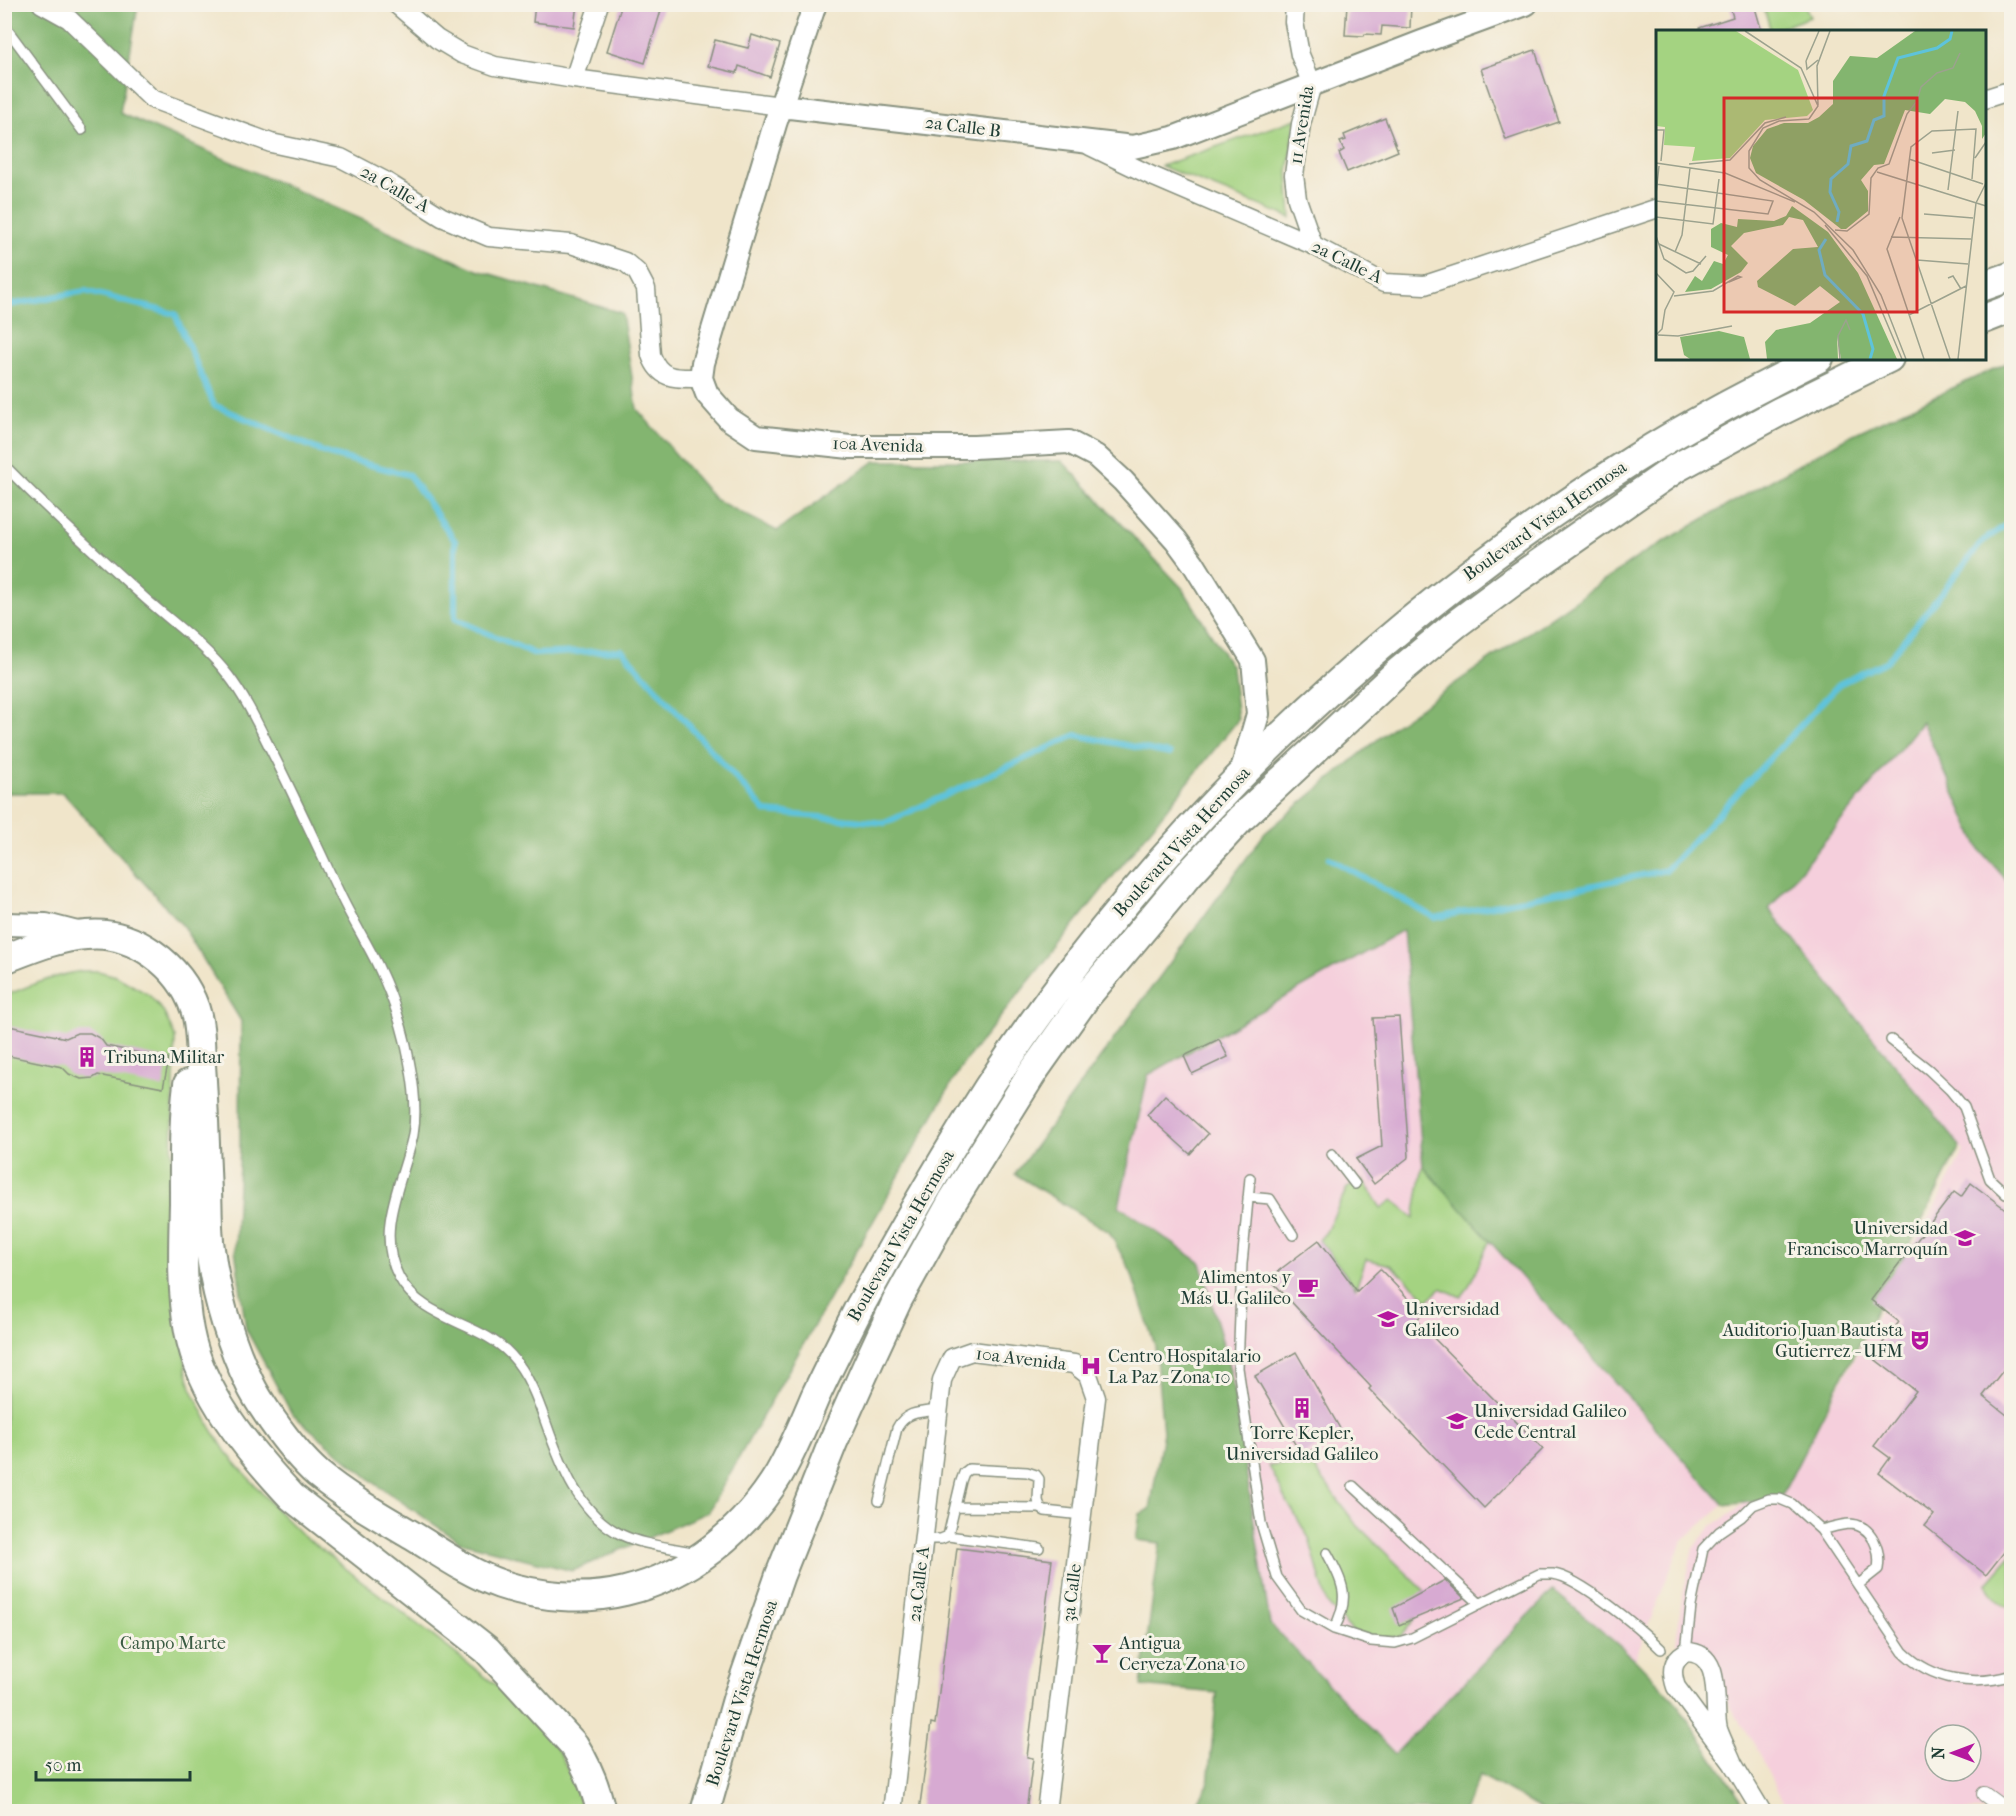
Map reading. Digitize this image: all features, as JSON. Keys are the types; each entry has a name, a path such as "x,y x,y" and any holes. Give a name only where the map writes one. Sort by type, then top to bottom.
{"main road":[{"path":"1986,285 2012,276"},
{"path":"1986,317 2012,308"},
{"name":"Boulevard Vista Hermosa","path":"198,1018 209,1246 220,1299 231,1338 252,1391 291,1447 318,1474 356,1502 466,1568 499,1584 574,1598 630,1590 665,1577 697,1561 728,1536 760,1501 778,1475 834,1355 909,1216 989,1087 1072,968 1185,834 1241,773 1359,663 1429,603 1503,547 1645,452 1815,360"},
{"name":"Boulevard Vista Hermosa","path":"705,1812 738,1696 780,1575 813,1491 897,1301 952,1202 1033,1072 1086,998 1189,874 1241,818 1397,673 1456,624 1676,468 1779,412 1885,360"},
{"path":"4,959 41,945 82,935 102,935 121,938 139,945 170,968 182,983 192,1000 198,1018 184,1110 183,1218 186,1303 189,1332 199,1365 215,1397 236,1433 292,1497 487,1650 574,1745 585,1762 596,1787 601,1812"}],"street":[{"name":"2a Calle A","path":"42,4 69,19 152,99 271,143 341,158 386,181 442,217 489,237 571,244 625,262 637,272 646,289 653,362 658,369 671,378 701,378"},
{"name":"2a Calle B","path":"396,4 437,39 462,54 495,66 574,79 781,106 1133,147 1173,138 1525,5"},
{"path":"574,79 599,4"},
{"path":"701,378 703,363 731,263 815,4"},
{"name":"11 Avenida","path":"1295,4 1294,22 1300,55 1312,84 1301,124 1294,175 1297,199 1313,245"},
{"path":"1986,98 2012,90"},
{"name":"2a Calle A","path":"1081,141 1152,176 1313,245 1384,283 1425,285 1656,209"},
{"name":"10a Avenida","path":"701,378 707,394 729,419 756,436 850,447 974,447 1068,442 1096,456 1123,481 1176,540 1193,563 1253,660 1258,714 1241,773"},
{"path":"4,924 46,925 82,935"},
{"name":"10a Avenida","path":"952,1358 972,1351 1074,1364 1088,1375"},
{"name":"2a Calle A","path":"892,1812 942,1380 952,1358"},
{"name":"3a Calle","path":"1046,1812 1096,1398 1088,1375"},
{"path":"1733,1764 1718,1729 1714,1680 1710,1668 1703,1657 1686,1652 1680,1655 1673,1666 1672,1675 1676,1687 1733,1764 1762,1812"},
{"path":"1984,1794 2002,1808"}],"lane":[{"path":"4,25 82,130"},
{"path":"4,465 32,494 227,674 249,706 301,810 341,898 379,967 406,1044 413,1084 415,1108 413,1133 391,1210 388,1230 397,1274 407,1291 432,1310 495,1340 513,1357 527,1378 554,1446 582,1502 600,1520 622,1535 647,1543 705,1554"},
{"path":"1891,1040 1929,1070 1964,1107 1990,1179 2006,1194"},
{"path":"1332,1154 1355,1184"},
{"path":"1250,1178 1242,1264 1238,1368 1261,1523 1277,1577 1301,1611 1334,1629 1371,1641 1395,1642 1412,1638 1539,1574 1554,1574 1584,1587 1661,1649"},
{"path":"1248,1197 1270,1199 1293,1235"},
{"path":"879,1501 900,1422 907,1414 939,1410"},
{"path":"948,1536 961,1481 964,1473 969,1469 1027,1472 1036,1475 1039,1479 1040,1508"},
{"path":"1353,1486 1480,1604"},
{"path":"1686,1652 1691,1606 1703,1549 1719,1532 1741,1517 1753,1505 1769,1499 1780,1499 1792,1504 1821,1530 1904,1652 1915,1663 1928,1671 1951,1679 1970,1681 2012,1675"},
{"path":"955,1507 1040,1508 1044,1511 1082,1515"},
{"path":"1821,1530 1851,1524 1874,1538 1880,1556 1878,1569 1859,1584"},
{"path":"924,1539 941,1539 948,1536 1039,1548"},
{"path":"1327,1553 1342,1582 1344,1593 1344,1607 1334,1629"}],"shaded area":[{"name":"Universidad Francisco Marroquín","path":"1922,721 1980,850 2011,885 2011,1811 1787,1811 1760,1755 1699,1655 1676,1643 1681,1604 1693,1547 1713,1525 1735,1511 1745,1501 1780,1498 1964,1151 1769,909"},
{"name":"Universidad Galileo","path":"1403,929 1423,1166 1724,1505 1682,1541 1635,1659 1553,1590 1395,1754 1270,1624 1231,1374 1119,1206 1148,1075"}],"green space":[{"path":"5,5 138,5 120,113 477,270 622,313 637,409 714,499 777,531 875,461 1062,461 1183,589 1232,668 1238,720 962,1065 708,1512 572,1571 460,1542 377,1485 292,1414 246,1329 235,1249 240,1144 241,1021 183,926 63,793 5,793"},
{"path":"1763,5 1805,5 1810,17 1771,30"},
{"path":"1296,119 1288,173 1291,218 1161,166"},
{"path":"2011,361 2011,885 1980,850 1922,722 1769,909 1960,1146 1780,1499 1724,1505 1423,1166 1403,930 1148,1075 1119,1206 1201,1263 1231,1374 1270,1624 1395,1754 1553,1590 1635,1659 1675,1701 1749,1811 1544,1811 1480,1775 1464,1811 1192,1811 1208,1785 1217,1693 1141,1686 1160,1543 1136,1540 1140,1514 1150,1509 1163,1432 1155,1346 1131,1272 1109,1232 1015,1174 1265,833 1395,725 1644,553 1847,437"},
{"name":"Campo Marte","path":"82,971 98,971 116,976 149,995 163,1011 175,1037 172,1154 186,1369 191,1388 211,1428 226,1452 300,1533 528,1710 562,1757 582,1811 5,1812 5,996 43,981"},
{"path":"1423,1166 1490,1240 1468,1288 1461,1297 1441,1288 1428,1300 1391,1265 1366,1259 1356,1288 1319,1240 1326,1232 1347,1188 1363,1180 1381,1208 1393,1200 1414,1218"},
{"path":"1311,1463 1354,1522 1432,1598 1400,1637 1379,1638 1352,1631 1327,1603 1309,1538 1269,1466"},
{"path":"2011,1555 2011,1609 1996,1599 1987,1583"}],"building":[{"path":"535,4 577,4 574,27 533,22"},
{"path":"622,4 663,4 645,63 607,51"},
{"path":"1347,4 1411,4 1410,28 1382,26 1381,35 1345,35"},
{"path":"1729,4 1754,4 1761,30 1699,30 1699,28 1733,17"},
{"path":"752,35 780,44 770,77 739,66 737,73 708,66 715,40 748,48"},
{"path":"1535,50 1559,122 1506,140 1481,69"},
{"path":"1385,118 1398,151 1347,172 1339,153 1344,150 1340,142 1346,140 1344,135"},
{"path":"1399,1017 1409,1157 1374,1184 1356,1159 1382,1146 1373,1018"},
{"name":"Tribuna Militar","path":"4,1025 66,1038 77,1033 90,1033 101,1039 106,1046 169,1059 163,1088 98,1075 81,1079 69,1074 62,1067 4,1055"},
{"path":"1219,1039 1228,1057 1192,1074 1184,1056"},
{"path":"1165,1095 1208,1134 1190,1154 1147,1115"},
{"path":"1971,1183 2012,1214 2012,1359 1983,1396 2012,1419 2012,1542 1986,1575 1925,1526 1934,1515 1879,1473 1890,1458 1874,1446 1916,1391 1872,1357 1899,1322 1871,1300 1954,1192 1961,1197"},
{"path":"1319,1240 1357,1291 1380,1269 1423,1314 1416,1320 1543,1449 1484,1508 1369,1389 1371,1387 1269,1278"},
{"name":"Torre Kepler, Universidad Galileo","path":"1296,1352 1342,1432 1302,1456 1255,1376"},
{"path":"957,1548 1052,1560 1027,1757 1033,1758 1026,1812 919,1812 931,1723 935,1724"},
{"path":"1445,1580 1464,1598 1399,1625 1393,1608"}],"waterway":[{"path":"4,306 85,291 175,314 214,405 328,454 409,475 455,541 455,619 535,654 622,650 766,812 885,823 1076,735 1170,754"},
{"path":"1329,858 1435,918 1666,870 1839,684 1887,661 1983,541 2012,521"}],"place":[{"name":"Tribuna Militar","path":"87,1057"},
{"name":"Universidad Francisco Marroquín","path":"1965,1238"},
{"name":"Alimentos y Más U. Galileo","path":"1308,1287"},
{"name":"Universidad Galileo","path":"1388,1319"},
{"name":"Auditorio Juan Bautista Gutierrez - UFM","path":"1920,1340"},
{"name":"Centro Hospitalario La Paz - Zona 10","path":"1091,1366"},
{"name":"Torre Kepler, Universidad Galileo","path":"1302,1408"},
{"name":"Universidad Galileo Cede Central","path":"1457,1421"},
{"name":"Antigua Cerveza Zona 10","path":"1102,1653"}]}
